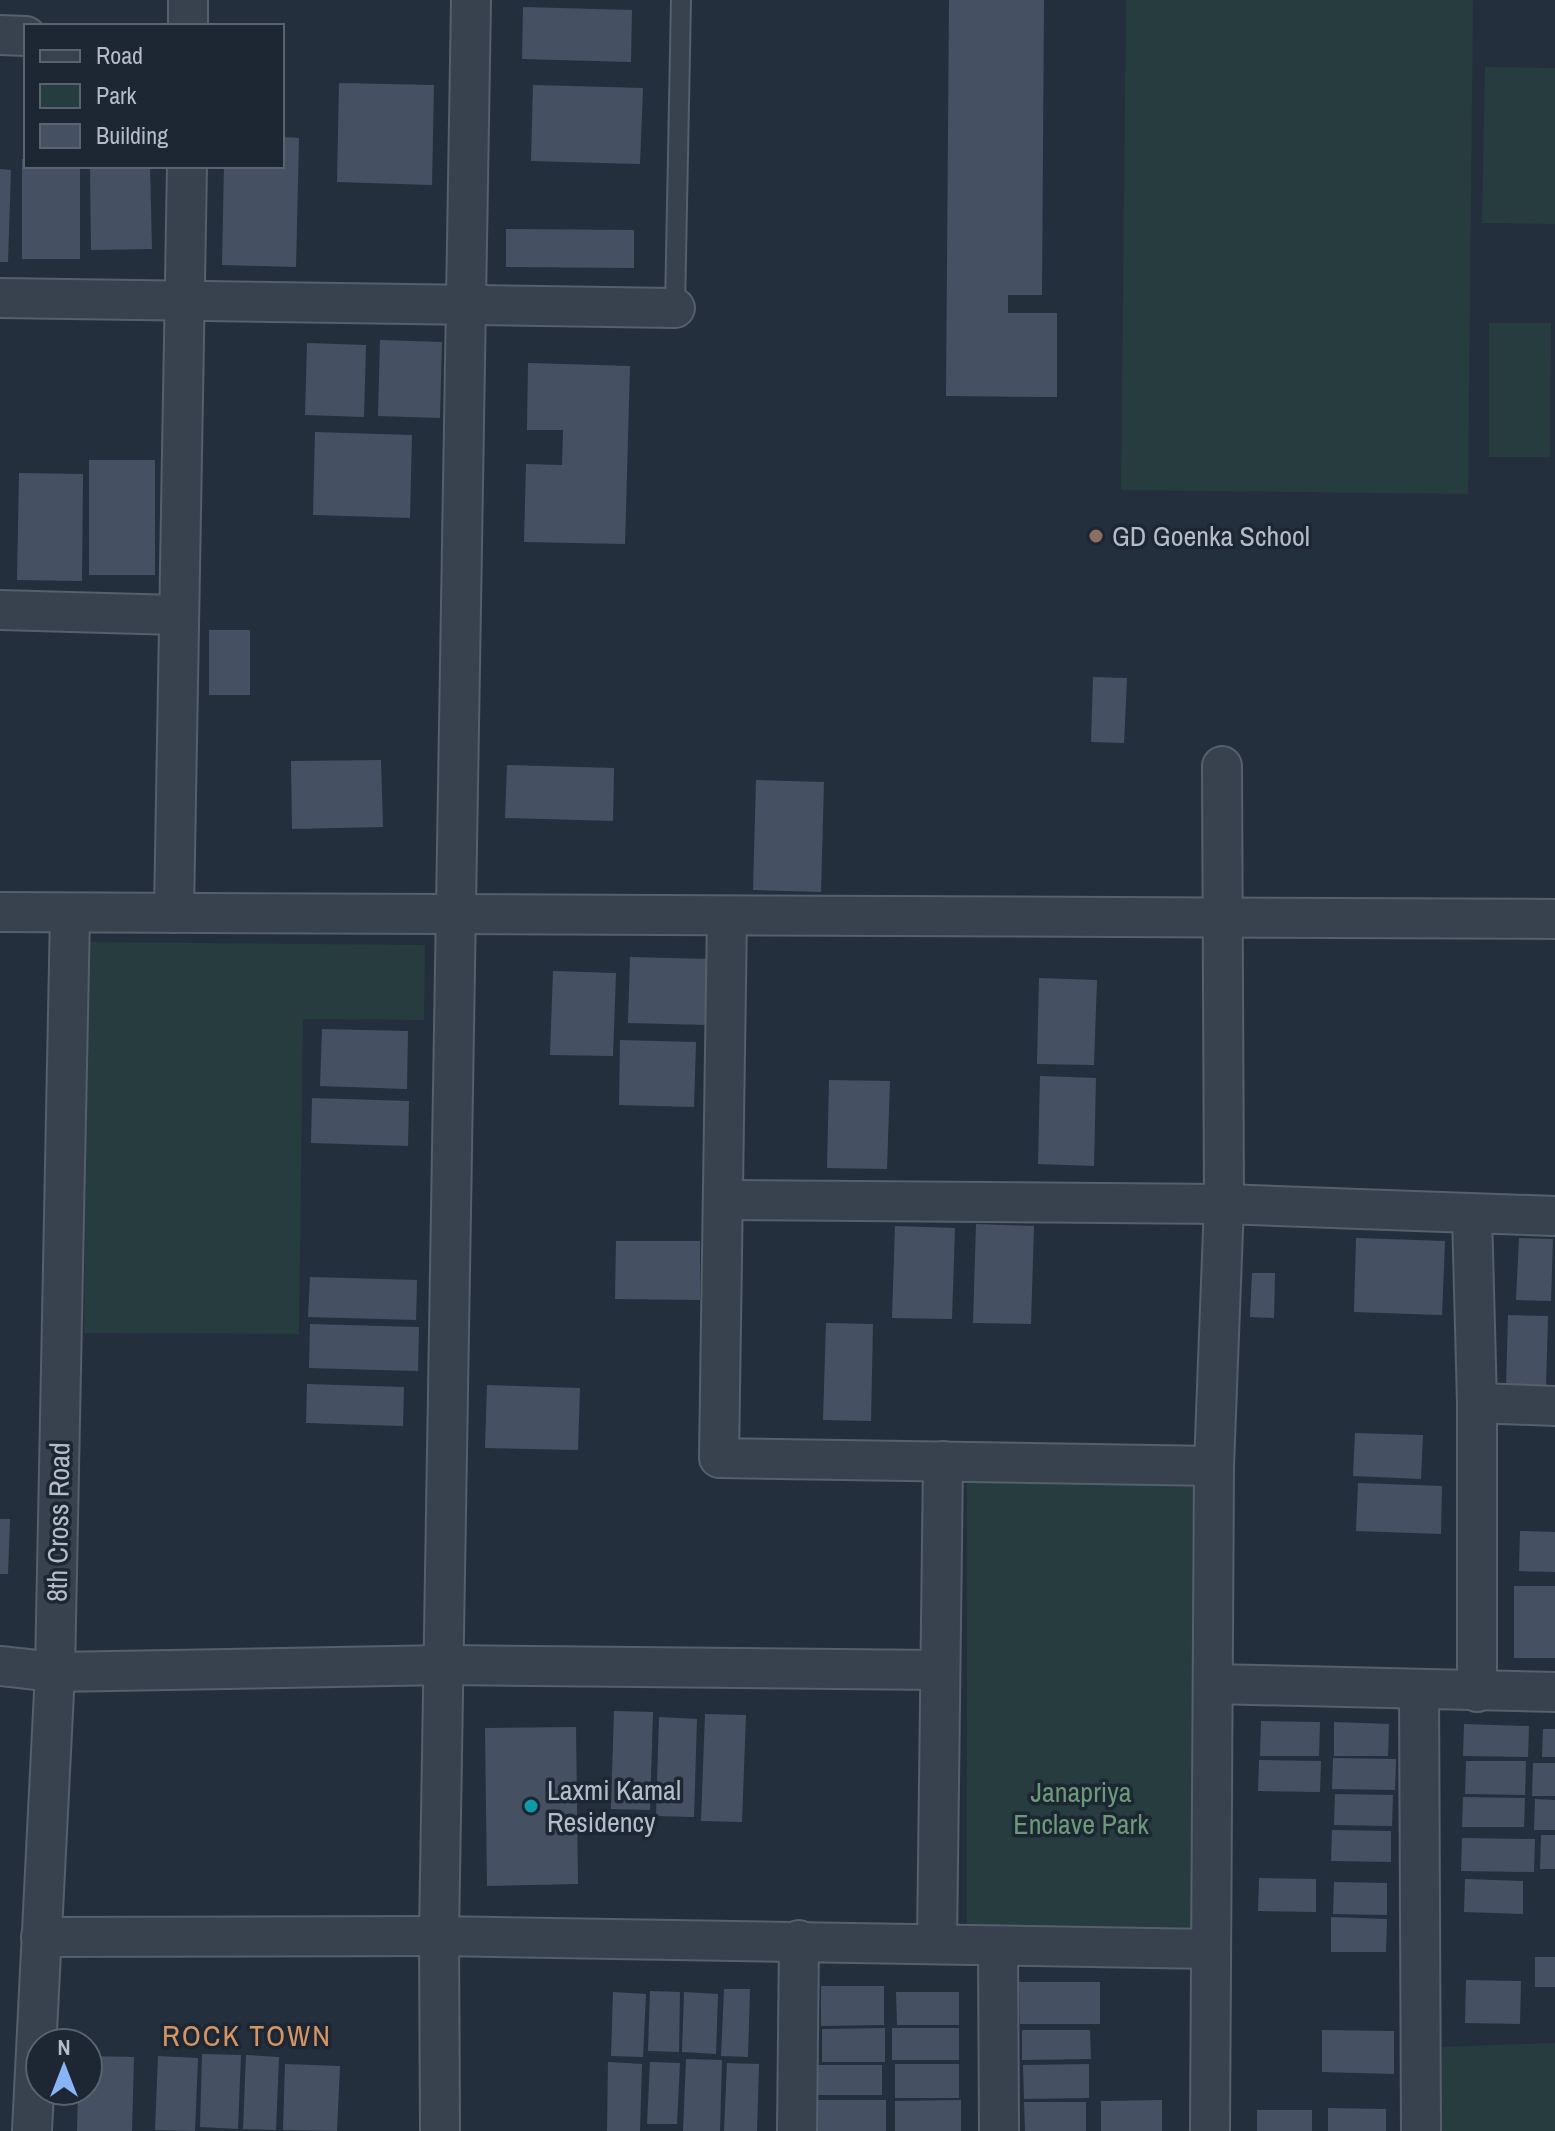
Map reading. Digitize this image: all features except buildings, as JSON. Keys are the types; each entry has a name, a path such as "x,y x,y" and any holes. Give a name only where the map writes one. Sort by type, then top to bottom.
{"street":[{"path":"188,0 188,24"},
{"path":"440,2131 439,1936 446,1665 464,304 471,0"},
{"path":"0,35 24,36"},
{"path":"174,913 187,168"},
{"path":"0,298 675,308"},
{"path":"0,610 177,615"},
{"path":"1210,2131 1214,1466 1224,1204 1222,766"},
{"path":"0,912 1555,919"},
{"name":"8th Cross Road","path":"32,2131 55,1672 70,913"},
{"path":"727,916 719,1458 1214,1466"},
{"path":"723,1200 1224,1204 1555,1216"},
{"path":"1472,1214 1477,1403 1477,1692"},
{"path":"1477,1403 1555,1406"},
{"path":"937,1944 943,1461"},
{"path":"0,1666 55,1672 446,1665 940,1670"},
{"path":"1213,1684 1555,1692"},
{"path":"1419,1690 1421,2131"},
{"path":"41,1937 439,1936 1211,1949"},
{"path":"797,2131 799,1940"},
{"path":"998,1946 999,2131"}],"lane":[{"path":"675,308 681,0"}],"green space":[{"path":"1126,0 1473,0 1468,494 1121,490"},
{"path":"1485,67 1555,68 1555,224 1482,223"},
{"path":"1489,323 1551,323 1550,457 1489,457"},
{"path":"88,942 425,945 424,1020 303,1019 299,1334 84,1333"},
{"name":"Janapriya Enclave Park","path":"967,1477 1195,1479 1195,1934 967,1934"},
{"path":"1555,2043 1555,2131 1441,2131 1442,2047"}],"place":[{"name":"GD Goenka School","path":"1096,536"},
{"name":"Laxmi Kamal Residency","path":"531,1806"}],"district":[{"name":"ROCK TOWN","path":"247,2035"}]}
